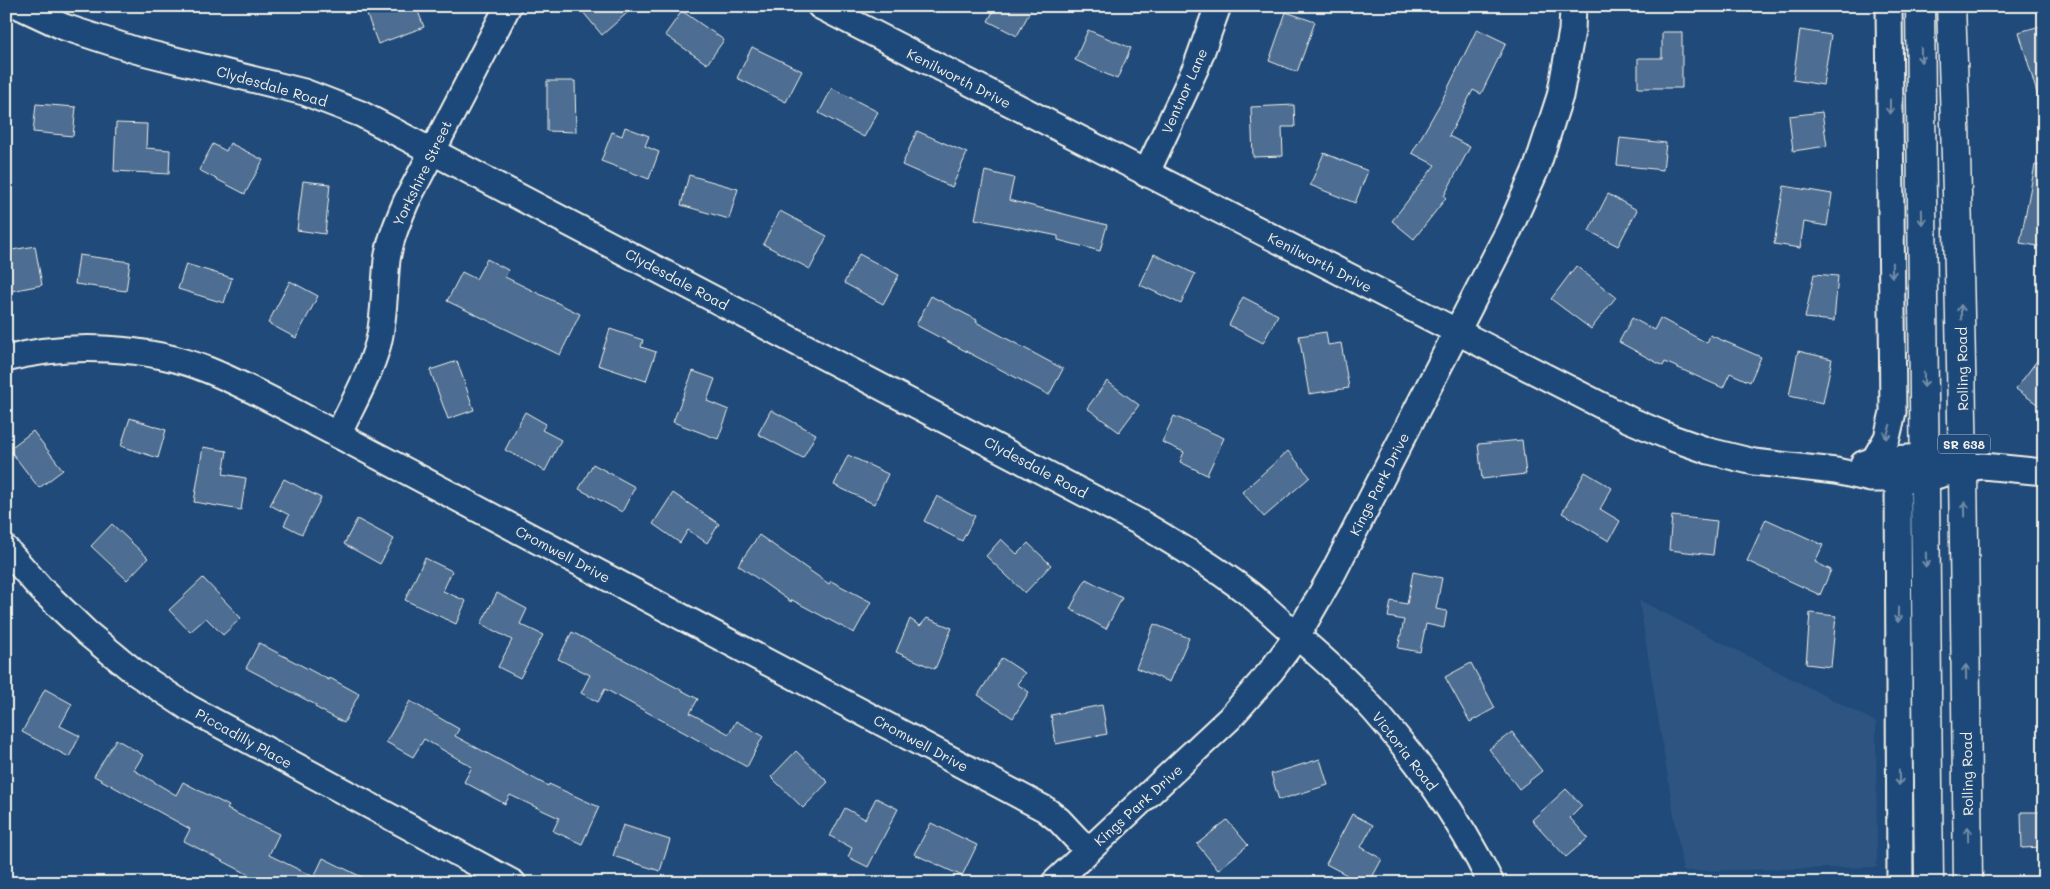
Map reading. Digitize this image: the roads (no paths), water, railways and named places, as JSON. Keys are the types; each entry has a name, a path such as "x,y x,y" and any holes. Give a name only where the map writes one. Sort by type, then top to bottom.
{"main road":[{"name":"SR 638","path":"1920,6 1929,883"},
{"name":"Rolling Road","path":"1951,6 1964,468 1968,883"}],"street":[{"name":"Clydesdale Road","path":"19,6 64,27 135,50 304,92 361,114 433,150 1139,522 1190,553 1247,592 1297,636"},
{"name":"Yorkshire Street","path":"338,435 369,372 378,343 387,259 392,236 406,202 508,6"},
{"name":"Ventnor Lane","path":"1146,174 1196,67 1218,6"},
{"name":"Kings Park Drive","path":"1054,883 1230,718 1271,671 1297,636 1333,573 1457,332 1509,230 1538,167 1560,96 1572,31 1573,6"},
{"path":"1874,460 1886,438 1893,412 1889,6"},
{"name":"Kenilworth Drive","path":"823,7 1146,174 1630,420 1672,438 1708,451 1754,462 1836,471 1871,479 1898,479 1925,468"},
{"name":"Cromwell Drive","path":"6,359 51,350 110,350 163,357 208,370 254,391 338,435 1045,809 1059,820 1088,851"},
{"name":"Kenilworth Drive","path":"1836,471 1874,460 1925,468 1992,467 2044,472"},
{"path":"1898,479 1900,883"},
{"name":"Piccadilly Place","path":"6,549 41,589 87,633 136,673 189,708 513,883"},
{"name":"Victoria Road","path":"1297,636 1361,696 1398,738 1446,807 1491,883"}]}
